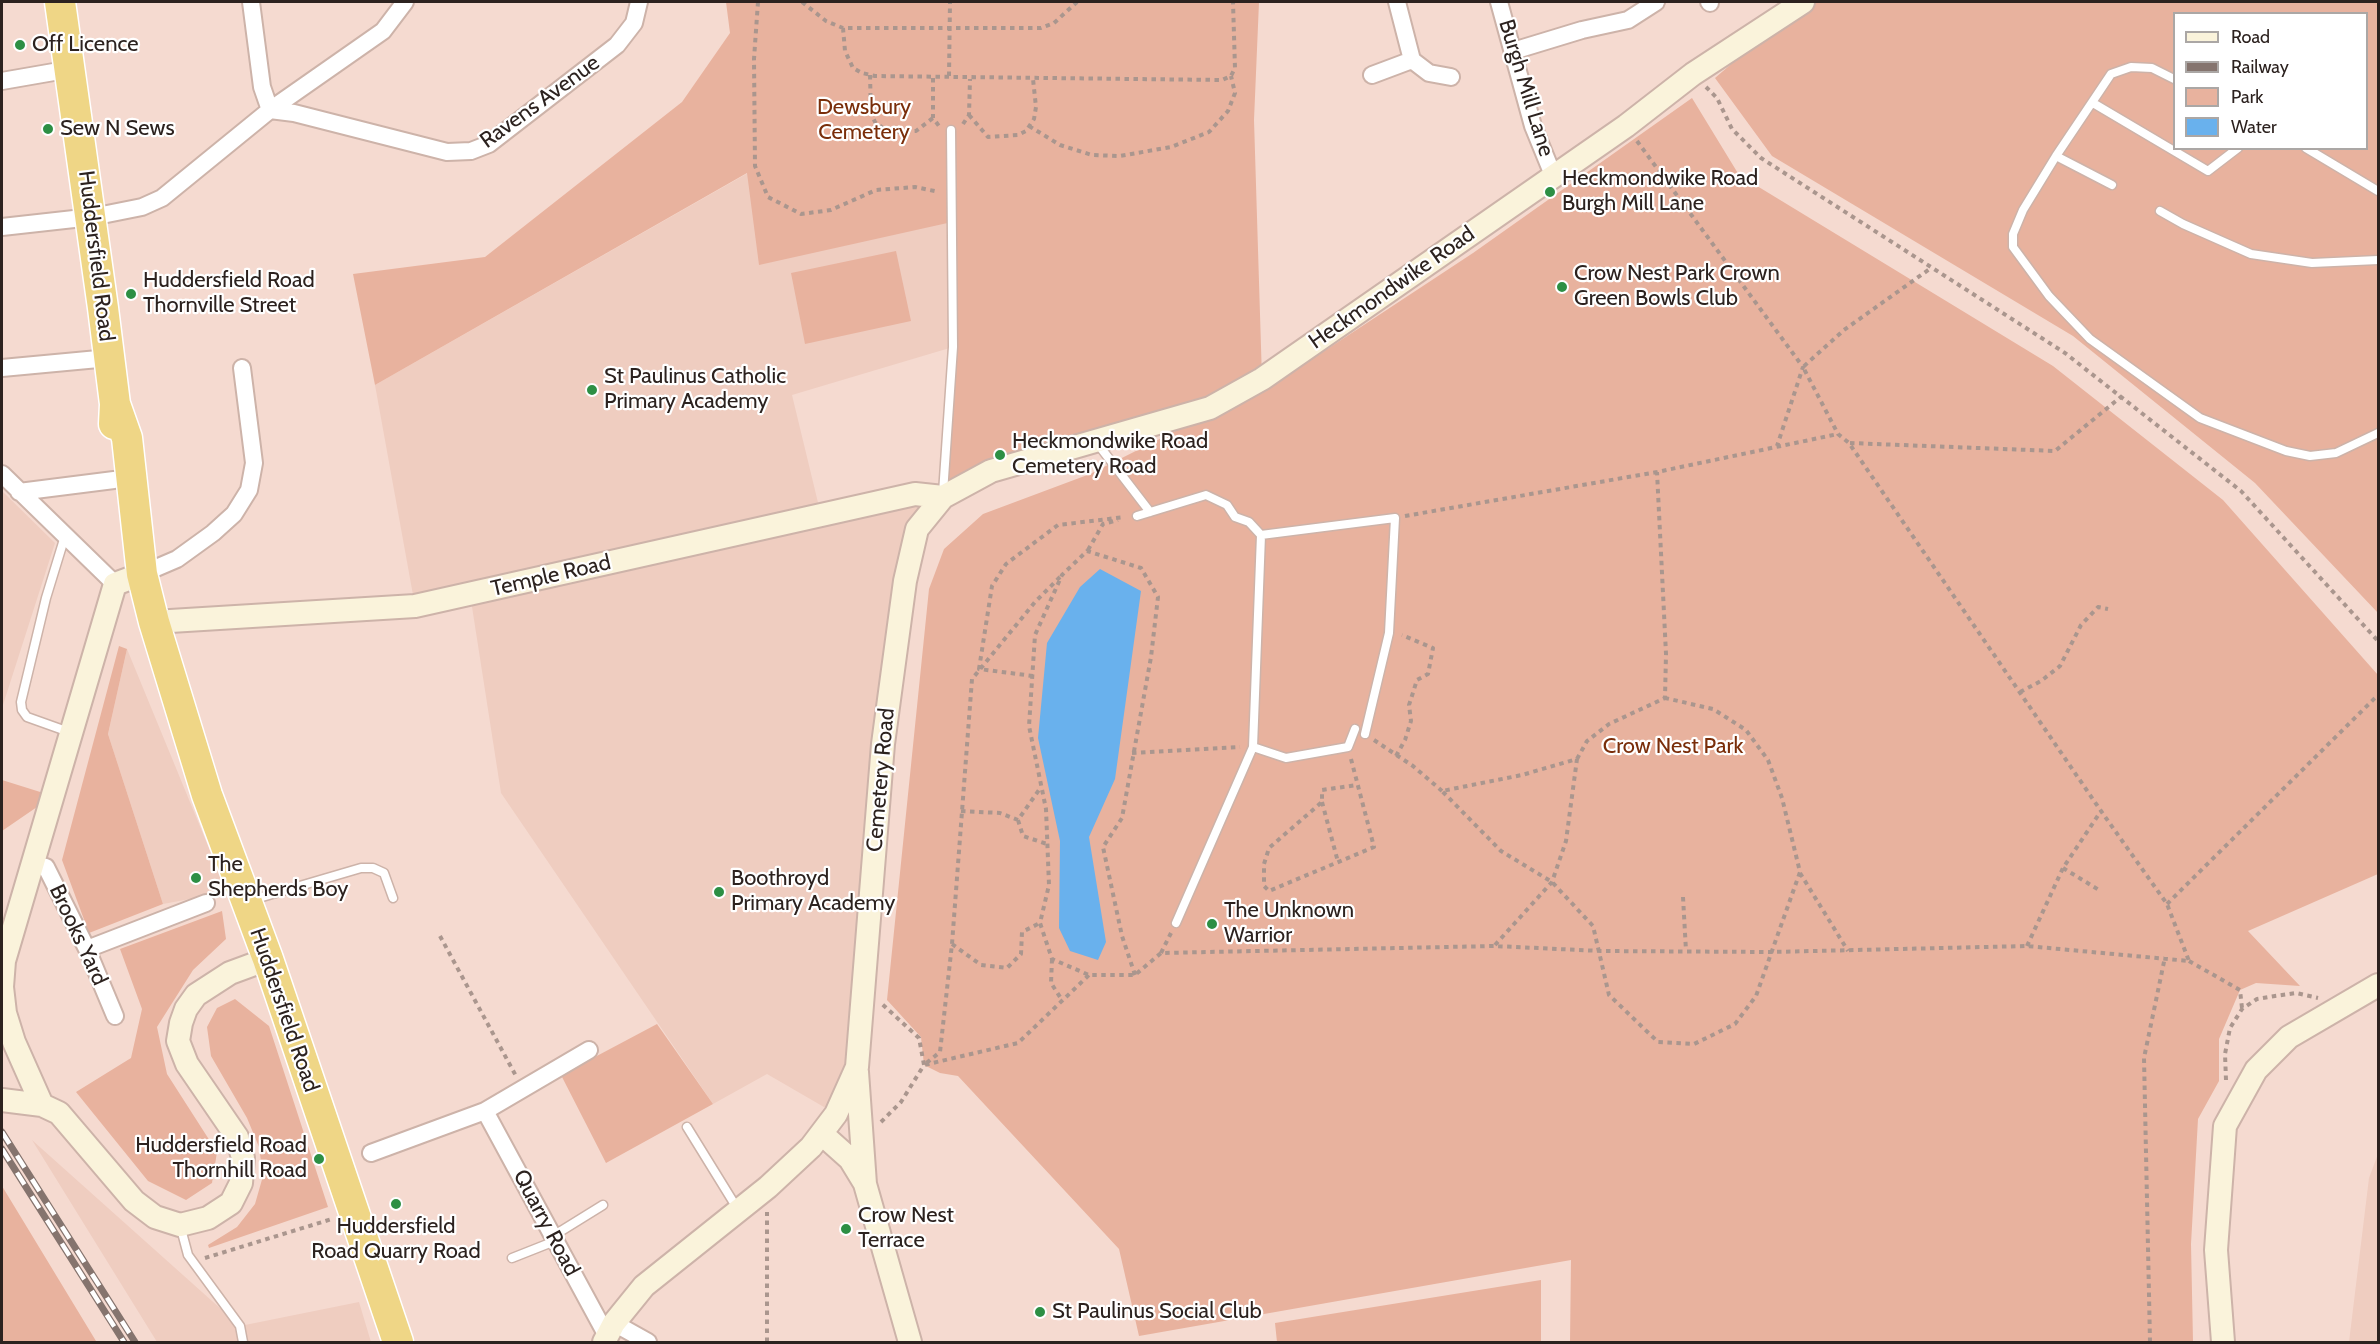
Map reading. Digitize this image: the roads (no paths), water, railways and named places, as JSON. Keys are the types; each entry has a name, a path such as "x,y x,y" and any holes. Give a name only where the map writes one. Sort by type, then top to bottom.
{"highway":[{"name":"Huddersfield Road","path":"60,2 92,217 115,404 111,464 124,536 142,574"},
{"name":"Huddersfield Road","path":"115,404 127,438 142,574 154,622 207,795 268,959 398,1342"}],"main road":[{"name":"Heckmondwike Road","path":"943,497 992,471 1210,408 1262,379 1626,126 1693,74 1803,2"},
{"name":"Temple Road","path":"154,622 415,606 915,494 943,497"},
{"name":"Cemetery Road","path":"608,1334 644,1286 768,1187 822,1134 836,1114 857,1067 883,744 905,581 916,529 943,497"},
{"path":"42,1105 14,1042 5,1013 2,987 4,961 115,584 142,574"},
{"path":"2,1100 42,1105 59,1113 134,1201 155,1217 180,1225 208,1218 231,1203 241,1183 243,1158 237,1137 187,1064 178,1041 181,1023 186,1009 196,995 230,973 268,959"},
{"path":"2223,1342 2216,1250 2226,1126 2256,1070 2289,1037 2379,984"},
{"path":"857,1067 865,1184 910,1342"},
{"path":"822,1134 850,1159 865,1184"}],"street":[{"path":"251,2 262,87 270,110"},
{"path":"2,227 92,217 142,207 162,198 270,110 383,31 405,2"},
{"name":"Ravens Avenue","path":"270,110 294,113 447,152 471,151 489,144 617,45 634,23 639,2"},
{"path":"1397,2 1412,60 1430,73 1451,77"},
{"name":"Burgh Mill Lane","path":"1499,2 1533,126 1553,175"},
{"path":"1513,51 1582,30 1628,20 1656,2"},
{"path":"1372,75 1412,60"},
{"path":"2,81 71,69"},
{"path":"2,368 109,358"},
{"path":"142,574 177,559 213,533 234,514 249,490 254,463 242,368"},
{"path":"2,474 115,584"},
{"path":"19,492 114,480"},
{"name":"Brooks Yard","path":"33,864 46,867 87,949 115,1016"},
{"path":"87,949 206,903"},
{"path":"371,1153 485,1111 589,1050"},
{"name":"Quarry Road","path":"485,1111 608,1334"},
{"path":"608,1334 648,1342"}],"lane":[{"path":"2173,78 2152,68 2131,67 2111,74 2023,210 2013,234 2013,247 2049,296 2090,339 2200,418 2286,451 2310,456 2336,453 2379,433"},
{"path":"2093,103 2208,171 2235,150"},
{"path":"943,497 953,347 951,130"},
{"path":"2309,150 2379,191"},
{"path":"2056,156 2112,185"},
{"path":"2160,211 2183,224 2251,254 2312,263 2379,260"},
{"path":"1096,442 1150,512"},
{"path":"1137,516 1206,495 1227,505 1235,518 1249,522 1260,535 1253,747 1176,923"},
{"path":"1260,535 1395,518 1389,633 1365,734"},
{"path":"65,536 46,598 21,702 22,710 27,717 71,732"},
{"path":"1253,747 1286,758 1348,747 1355,729"},
{"path":"246,902 361,868 373,868 384,873 393,898"},
{"path":"687,1127 738,1211"},
{"path":"512,1258 554,1239 603,1205"},
{"path":"180,1225 192,1262 240,1326 243,1342"}],"water":[{"path":"1100,569 1141,591 1115,779 1089,837 1106,942 1098,960 1070,951 1059,928 1060,841 1038,738 1047,643 1080,587"}],"railway":[{"path":"2,1132 135,1342"},
{"path":"2,1149 124,1342"}],"place":[{"name":"Off Licence","path":"20,45"},
{"name":"Sew N Sews","path":"48,129"},
{"name":"Heckmondwike Road Burgh Mill Lane","path":"1550,192"},
{"name":"Crow Nest Park Crown Green Bowls Club","path":"1562,287"},
{"name":"Huddersfield Road Thornville Street","path":"131,294"},
{"name":"St Paulinus Catholic Primary Academy","path":"592,390"},
{"name":"Heckmondwike Road Cemetery Road","path":"1000,455"},
{"name":"The Shepherds Boy","path":"196,878"},
{"name":"Boothroyd Primary Academy","path":"719,892"},
{"name":"The Unknown Warrior","path":"1212,924"},
{"name":"Huddersfield Road Thornhill Road","path":"319,1159"},
{"name":"Huddersfield Road Quarry Road","path":"396,1204"},
{"name":"Crow Nest Terrace","path":"846,1229"},
{"name":"St Paulinus Social Club","path":"1040,1312"}],"park label":[{"name":"Dewsbury Cemetery","path":"864,120"},
{"name":"Crow Nest Park","path":"1673,747"}]}
